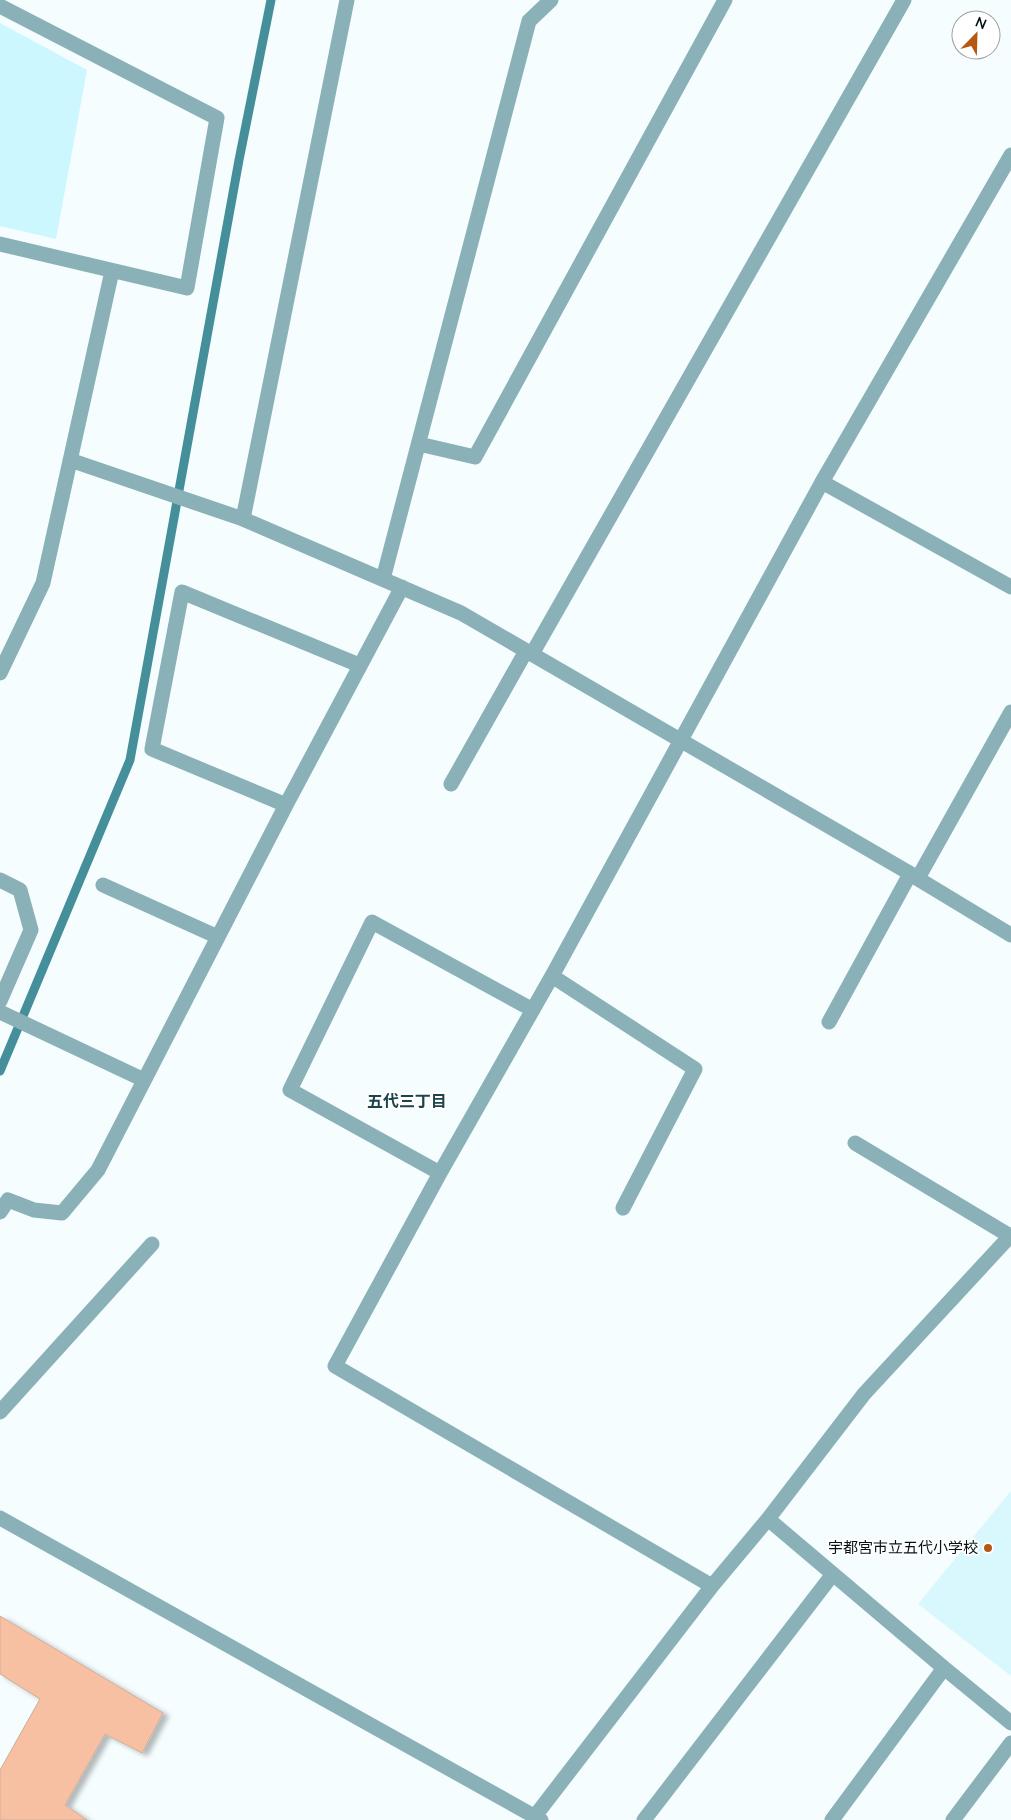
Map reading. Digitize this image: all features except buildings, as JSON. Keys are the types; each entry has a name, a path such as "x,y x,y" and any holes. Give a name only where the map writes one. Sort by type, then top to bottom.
{"street":[{"path":"243,519 347,0"},
{"path":"383,580 530,21 551,0"},
{"path":"419,444 475,457 726,0"},
{"path":"451,784 529,653 904,0"},
{"path":"0,6 217,118 187,288 0,244"},
{"path":"712,1586 335,1366 440,1173 552,976 822,482 1011,155"},
{"path":"0,673 43,584 112,271"},
{"path":"70,460 243,519 461,613 682,740 1011,935"},
{"path":"822,482 1011,588"},
{"path":"0,1212 8,1200 34,1210 62,1213 98,1170 359,665 402,587"},
{"path":"286,805 152,749 182,592 359,665"},
{"path":"910,874 918,878 1011,712"},
{"path":"829,1022 910,874"},
{"path":"0,880 20,890 31,930 0,1001"},
{"path":"103,885 218,937"},
{"path":"440,1173 290,1090 372,922 533,1010"},
{"path":"552,976 695,1069 623,1208"},
{"path":"0,1012 144,1080"},
{"path":"0,1518 536,1819 712,1586 768,1519 864,1394 1010,1236 855,1143"},
{"path":"0,1412 152,1244"},
{"path":"768,1519 1011,1723"},
{"path":"644,1820 832,1574"},
{"path":"832,1820 944,1668"},
{"path":"953,1820 1011,1742"}],"shaded area":[{"path":"0,23 87,70 56,239 0,226"},
{"name":"宇都宮市立五代小学校","path":"1011,1491 1011,1676 918,1604"}],"waterway":[{"path":"0,1071 130,760 239,160 271,0"}],"place":[{"name":"宇都宮市立五代小学校","path":"988,1548"}],"district":[{"name":"五代三丁目","path":"407,1102"}]}
